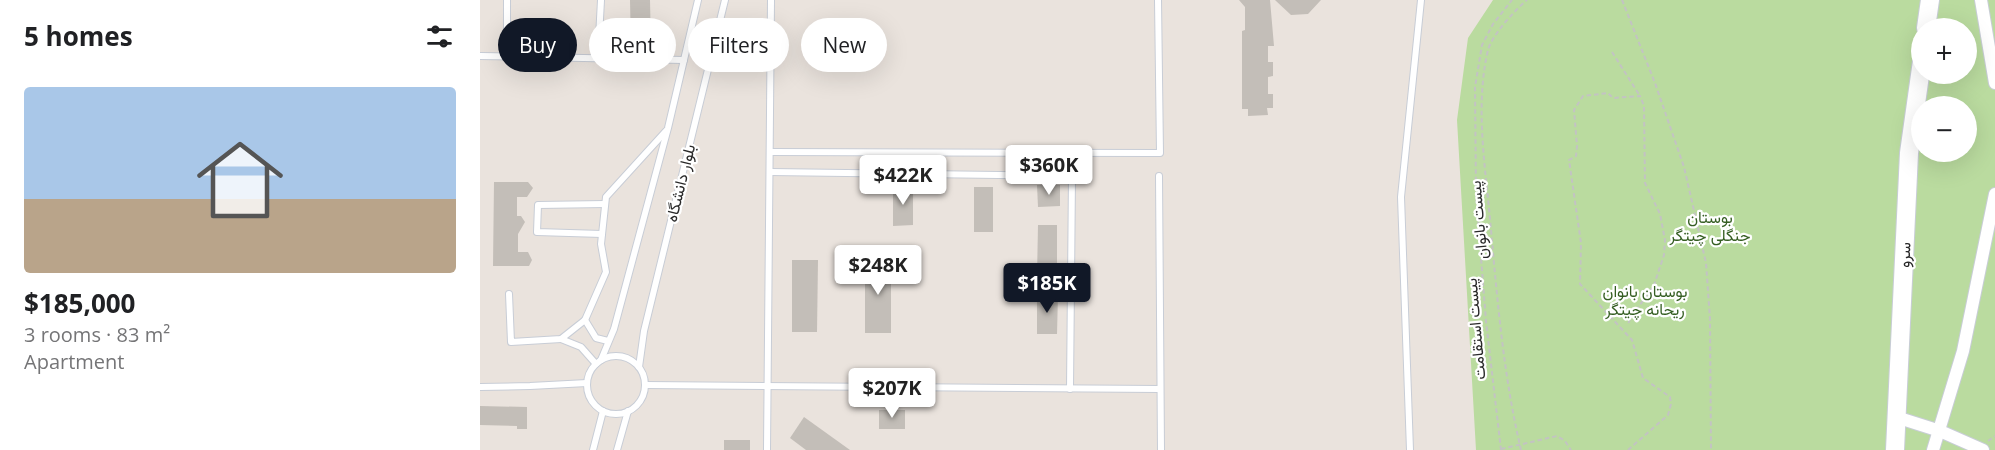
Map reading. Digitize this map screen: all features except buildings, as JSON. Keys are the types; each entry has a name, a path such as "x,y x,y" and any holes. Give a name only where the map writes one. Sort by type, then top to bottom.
{"street":[{"path":"1927,18 1930,0"},
{"path":"1981,0 1995,83"},
{"name":"سرو","path":"1895,450 1909,153 1919,84"},
{"path":"1933,450 1963,351 1995,194"},
{"path":"1896,417 1981,447"}],"lane":[{"path":"507,0 507,18"},
{"path":"600,18 601,0"},
{"name":"بلوار دانشگاه","path":"598,362 614,329 668,128 698,0"},
{"name":"بلوار دانشگاه","path":"639,367 644,331 725,0"},
{"path":"767,450 771,0"},
{"path":"770,152 1160,153 1158,0"},
{"path":"1410,450 1401,197 1421,0"},
{"path":"480,56 498,57"},
{"path":"676,60 684,60"},
{"path":"561,339 585,320 606,272 601,244 606,197 668,128"},
{"path":"770,172 1072,176 1070,389"},
{"path":"1159,176 1161,450"},
{"path":"602,234 537,232 538,205 605,204"},
{"path":"508,294 511,342 561,339 581,347 598,362"},
{"path":"585,320 596,338 608,341"},
{"path":"617,356 625,357 639,367 645,385 640,400 627,411 620,413 603,411 591,399 587,383 589,374 598,362 617,356"},
{"path":"480,387 587,383"},
{"path":"645,385 1160,389"},
{"path":"593,450 603,411"},
{"path":"617,450 627,411"}],"path":[{"name":"پیست استقامت","path":"1501,449 1486,321 1476,194 1475,87 1482,45 1493,24 1512,0"},
{"name":"پیست بانوان","path":"1521,450 1500,329 1483,144 1482,92 1489,47 1514,11 1527,0"},
{"path":"1622,0 1684,167 1706,263 1710,319 1711,450"},
{"path":"1612,52 1644,106 1645,183 1660,214 1665,240 1664,255 1654,285 1629,319 1628,324"},
{"path":"1628,450 1668,415 1670,397 1643,378 1632,340 1580,284 1581,243 1569,160 1576,156 1574,110 1583,96 1608,93 1613,99 1640,96"},
{"path":"1501,449 1557,436 1565,441 1571,450"},
{"path":"1981,447 1995,436"}],"green space":[{"name":"بوستان جنگلی چیتگر","path":"1493,0 1995,0 1995,450 1476,450 1457,120 1468,38"}],"park label":[{"name":"بوستان بانوان ریحانه چیتگر","path":"1645,300"}]}
